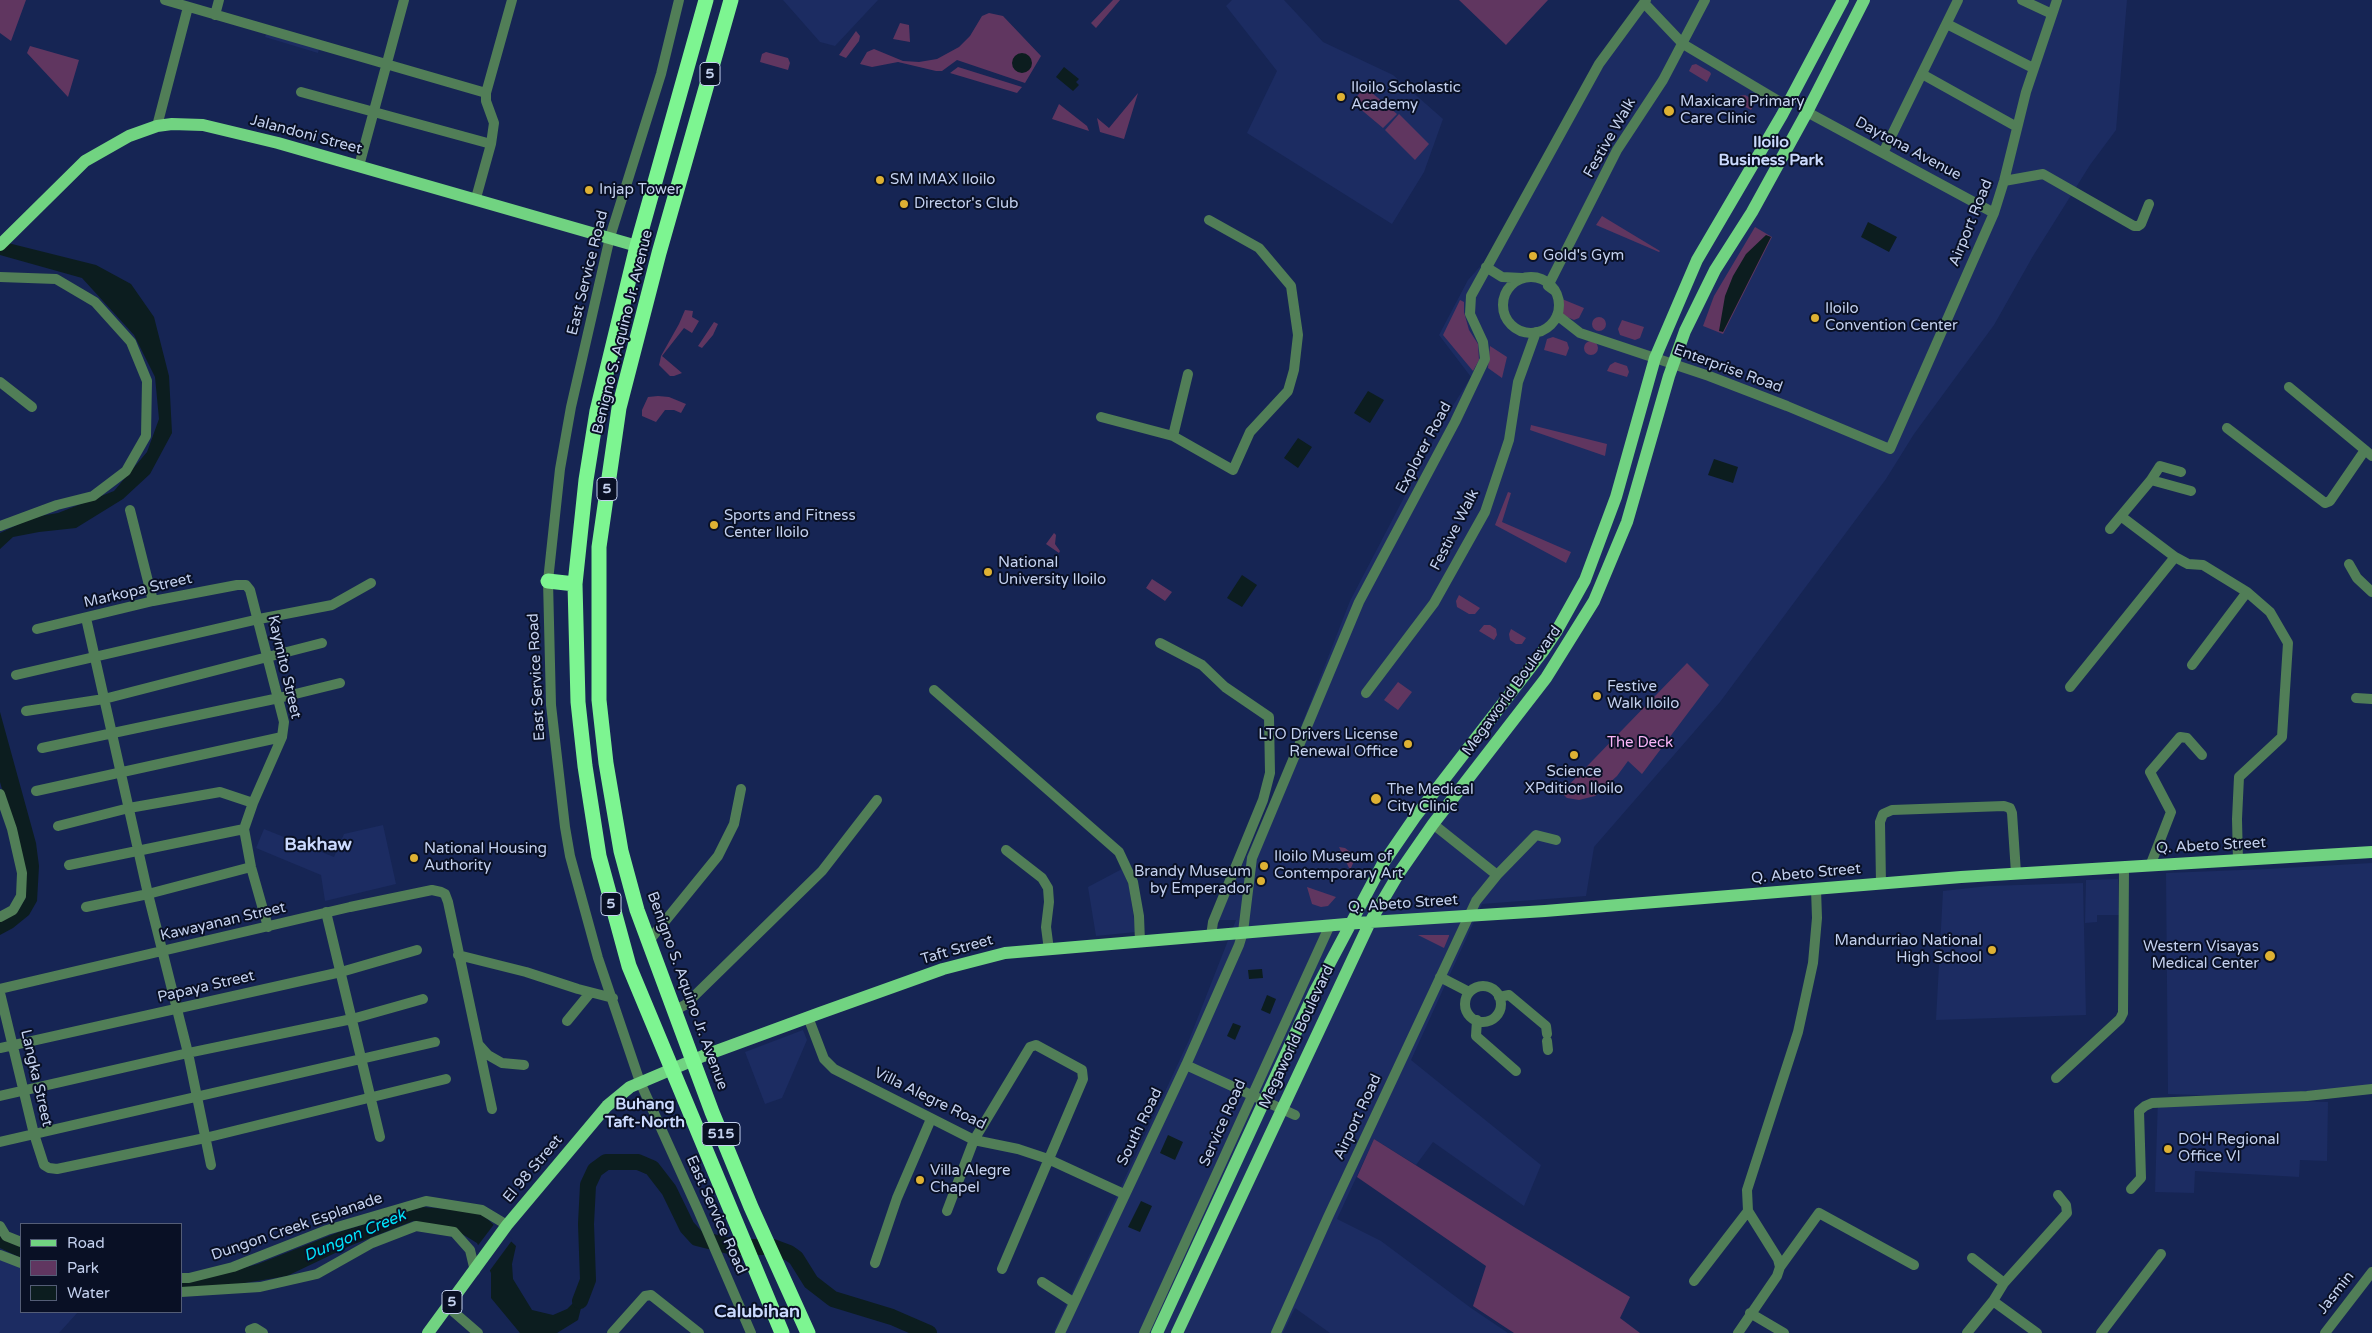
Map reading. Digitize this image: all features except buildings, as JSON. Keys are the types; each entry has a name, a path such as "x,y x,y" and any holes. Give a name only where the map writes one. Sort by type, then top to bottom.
{"highway":[{"name":"Benigno S. Aquino Jr. Avenue","path":"706,0 637,246 597,411 585,489 575,584 580,732 599,856 614,917 630,966 782,1333"},
{"name":"Benigno S. Aquino Jr. Avenue","path":"731,0 619,408 599,547 598,678 603,731 621,851 648,942 715,1120 751,1207 808,1333"},
{"path":"548,581 575,584"},
{"path":"580,732 603,731"}],"main road":[{"name":"Megaworld Boulevard","path":"1157,1333 1329,963 1382,865 1415,817 1536,661 1569,610 1585,580 1607,523 1655,358 1697,260 1787,106 1843,0"},
{"name":"Megaworld Boulevard","path":"1177,1333 1370,922 1397,876 1433,824 1546,678 1582,622 1608,570 1627,522 1673,364 1685,331 1715,270 1752,212 1807,112 1864,0"},
{"name":"Jalandoni Street","path":"4,241 44,204 85,161 119,141 157,126 203,125 278,143 476,198 637,246"},
{"path":"1669,324 1668,329 1673,335 1681,334 1685,331"},
{"path":"1642,406 1650,397 1654,397 1659,403 1660,410"},
{"name":"Q. Abeto Street","path":"1243,932 2016,874 2372,852"},
{"path":"1382,865 1381,872 1384,877 1390,879 1397,876"},
{"name":"Taft Street","path":"693,1060 808,1017 943,970 1005,953 1243,932"},
{"path":"1329,963 1341,958 1346,964 1346,970"},
{"name":"El 98 Street","path":"428,1333 507,1225 607,1106 630,1087 693,1060"},
{"path":"1283,1060 1283,1066 1288,1074 1301,1068"},
{"path":"1241,1150 1248,1144 1255,1143 1259,1148 1260,1156"}],"street":[{"path":"165,0 486,93"},
{"path":"215,15 219,0"},
{"path":"359,166 404,0"},
{"path":"476,198 491,144 494,122 486,101 486,93 512,0"},
{"name":"East Service Road","path":"680,0 661,74 610,237 571,407 560,469 548,581 552,704 565,827 588,923 640,1082 751,1333"},
{"name":"Festive Walk","path":"1555,291 1548,286 1617,150 1663,80 1705,0"},
{"path":"1883,153 1958,0"},
{"path":"2022,0 2052,14"},
{"name":"Airport Road","path":"1890,449 1994,213 2033,68 2057,0"},
{"path":"1646,2 1683,44 1787,106"},
{"name":"Explorer Road","path":"1243,932 1252,858 1359,602 1455,422 1485,359 1483,342 1470,314 1472,296 1486,267 1599,64 1646,2"},
{"path":"157,126 188,7"},
{"path":"1947,24 2033,68"},
{"path":"1922,74 2018,127"},
{"path":"301,92 491,144"},
{"name":"Daytona Avenue","path":"1807,112 1994,213"},
{"path":"2004,181 2044,174 2134,226 2141,224 2150,204"},
{"path":"1101,417 1173,436 1233,470 1250,432 1288,390 1294,370 1298,335 1291,286 1259,248 1208,220"},
{"path":"1486,267 1502,277 1524,278 1542,279 1555,291 1558,299 1557,315 1545,330 1536,332 1521,330 1513,326 1504,312 1505,295 1509,288 1524,278"},
{"path":"0,277 56,279 95,302 132,342 147,381 146,436 126,471 93,496 57,505 0,526"},
{"name":"Enterprise Road","path":"1557,315 1580,333 1673,364 1787,406 1890,449"},
{"name":"Festive Walk","path":"1366,693 1434,603 1485,512 1509,440 1518,382 1536,332"},
{"path":"1173,436 1188,374"},
{"path":"0,382 32,407"},
{"path":"2227,428 2325,502 2330,501 2369,453 2289,387"},
{"path":"2110,529 2122,517 2160,466 2181,472"},
{"path":"2151,480 2191,491"},
{"path":"130,510 153,601"},
{"path":"2122,517 2175,557 2188,564 2203,566 2247,592 2275,619 2288,643 2282,737 2239,777 2238,861"},
{"path":"2070,687 2175,557"},
{"path":"2349,564 2357,578 2372,592"},
{"path":"16,674 259,619 332,605 371,583"},
{"name":"Markopa Street","path":"37,629 153,601 246,585"},
{"name":"Kaymito Street","path":"246,585 250,590 259,619 284,722 282,737 253,803 244,829 251,867 268,927"},
{"path":"2192,665 2247,592"},
{"path":"86,618 148,894 188,1053 211,1165"},
{"path":"26,711 104,699 322,643"},
{"path":"1160,643 1202,665 1225,687 1269,717 1270,773 1263,800 1213,922 1211,936"},
{"path":"42,748 279,698 340,683"},
{"path":"934,690 1119,852 1133,882 1139,916 1140,942"},
{"path":"2356,698 2372,699"},
{"path":"36,791 282,737"},
{"path":"2150,866 2171,812 2150,772 2180,738 2187,738 2202,755"},
{"path":"648,942 718,856 734,824 741,789"},
{"path":"58,826 129,808 220,792 253,803"},
{"path":"0,794 12,829 22,873 21,896 13,910 0,917"},
{"path":"673,1012 685,1005 822,871 877,800"},
{"path":"1882,884 1880,822 1883,814 1892,810 2004,806 2010,808 2012,813 2016,874"},
{"path":"1433,824 1497,875"},
{"path":"69,865 244,829"},
{"name":"Airport Road","path":"1276,1333 1476,900 1497,875 1536,835 1556,840"},
{"path":"1006,850 1042,878 1048,888 1049,902 1046,927 1049,950"},
{"path":"86,907 148,894 251,867"},
{"path":"2056,1078 2120,1019 2123,1013 2124,868"},
{"path":"1780,1267 1778,1259 1748,1211 1747,1190 1800,1023 1812,963 1818,918 1816,889"},
{"name":"Kawayanan Street","path":"0,989 326,912 432,890 445,894 458,955"},
{"path":"326,912 380,1137"},
{"name":"Service Road","path":"1144,1333 1330,925"},
{"name":"South Road","path":"1060,1333 1186,1065 1243,932"},
{"name":"Papaya Street","path":"0,1048 341,972 417,950"},
{"path":"492,1109 458,955 526,972 590,993 612,998"},
{"path":"1440,977 1469,992"},
{"path":"1486,986 1496,992 1499,997 1500,1008 1493,1018 1482,1021 1476,1020 1467,1013 1465,1001 1469,992 1475,988 1486,986"},
{"name":"Langka Street","path":"0,993 34,1134 44,1165 57,1169 205,1138"},
{"path":"567,1021 590,993"},
{"path":"1499,997 1509,995 1546,1026 1547,1042"},
{"path":"0,1096 188,1053 352,1019 423,998"},
{"name":"Villa Alegre Road","path":"808,1017 828,1065 974,1140 1018,1149 1048,1159 1124,1194"},
{"path":"1476,1020 1476,1036 1516,1071"},
{"path":"0,1142 435,1042"},
{"path":"479,1045 488,1055 502,1063 524,1065"},
{"path":"947,1212 974,1140 1030,1046 1036,1045 1082,1070 1084,1074 1002,1269"},
{"path":"1186,1065 1295,1115"},
{"path":"205,1138 446,1080"},
{"path":"2131,1189 2141,1178 2139,1111 2152,1103 2307,1096 2372,1089"},
{"path":"875,1263 897,1198 931,1119"},
{"path":"1967,1333 1993,1301 2004,1283 2067,1213 2066,1205 2058,1195"},
{"name":"Dungon Creek Esplanade","path":"182,1278 233,1267 327,1230 426,1201 482,1210 507,1225"},
{"path":"1694,1281 1748,1211"},
{"path":"1738,1333 1777,1276 1780,1267 1819,1213 1914,1265"},
{"path":"0,1226 6,1236 20,1242"},
{"path":"182,1292 260,1287 317,1274 372,1243 416,1226 454,1232 470,1250 475,1271"},
{"path":"2101,1333 2161,1254"},
{"path":"0,1255 20,1263"},
{"path":"1972,1258 2004,1283"},
{"name":"Jasmin","path":"2325,1333 2372,1272"},
{"path":"1042,1282 1073,1302"},
{"path":"612,1333 645,1296 651,1295 699,1333"},
{"path":"1993,1301 2037,1333"},
{"path":"448,1307 478,1333"},
{"path":"1750,1314 1784,1333"}],"shaded area":[{"path":"783,0 878,0 835,46 820,42"},
{"name":"Iloilo Scholastic Academy","path":"1232,0 1284,0 1323,42 1393,75 1443,119 1424,172 1392,224 1247,133 1277,71 1226,6"},
{"name":"Iloilo Business Park","path":"1641,0 2127,0 2116,130 2090,165 2033,256 1994,325 1914,434 1886,479 1720,702 1594,847 1586,896 1482,904 1411,1060 1541,1165 1524,1206 1433,1142 1416,1165 1374,1139 1337,1219 1381,1241 1508,1333 1330,1333 1295,1308 1283,1333 1053,1333 1189,1040 1236,920 1218,920 1282,775 1350,601 1447,415 1471,377 1439,335 1468,280 1485,261"},
{"path":"267,33 319,48 318,53 265,37"},
{"path":"383,825 396,884 325,901 321,875 256,848 264,829 334,857 344,834"},
{"name":"Western Visayas Medical Center","path":"2372,863 2372,1087 2226,1096 2168,1094 2166,873"},
{"path":"1122,869 1129,886 1136,932 1096,936 1088,887"},
{"path":"2118,879 2119,915 2097,915 2097,922 2085,923 2086,880"},
{"name":"Mandurriao National High School","path":"2083,883 2086,1015 1936,1020 1943,891 1988,886"},
{"path":"803,1030 807,1040 782,1098 765,1104 745,1052"},
{"path":"2158,1098 2328,1102 2327,1161 2300,1160 2299,1177 2195,1171 2194,1193 2155,1192"},
{"path":"0,1251 20,1261 20,1313 77,1313 59,1333 0,1333"}],"green space":[{"path":"0,0 26,0 11,41 0,33"},
{"path":"1113,0 1120,0 1096,28 1091,23"},
{"path":"1459,0 1548,0 1506,45"},
{"path":"989,13 1003,16 1041,56 1025,83 957,60 942,71 898,62 872,67 860,64 867,52 874,49 903,61 919,62 937,59 959,47 970,36 982,16"},
{"path":"900,23 909,25 910,42 893,39"},
{"path":"856,31 860,36 859,41 846,58 839,55"},
{"path":"30,46 79,60 68,97 27,53"},
{"path":"766,52 788,58 790,63 788,70 760,62 762,54"},
{"path":"1696,64 1710,72 1711,74 1707,82 1689,71 1692,65"},
{"path":"958,67 1022,87 1017,93 950,73"},
{"path":"1365,87 1397,114 1383,128 1352,102"},
{"path":"1138,93 1124,139 1100,132 1097,118 1109,128"},
{"path":"1745,95 1752,99 1754,105 1751,110 1736,102 1739,96"},
{"path":"1059,104 1087,126 1089,131 1052,119"},
{"path":"1399,114 1429,144 1415,160 1385,130"},
{"path":"1602,216 1660,251 1596,225"},
{"path":"1755,227 1772,237 1723,334 1703,326 1714,296"},
{"path":"1562,299 1584,308 1579,318 1574,320 1560,314 1558,309"},
{"path":"1460,300 1464,302 1464,312 1469,330 1478,344 1479,360 1473,371 1443,335"},
{"path":"685,310 693,311 692,317 699,321 692,333 684,328 662,356 682,373 670,376 659,365 661,356"},
{"path":"1596,317 1602,317 1606,324 1602,331 1596,331 1592,327 1592,321"},
{"path":"1622,320 1644,327 1640,338 1635,340 1620,335 1618,329"},
{"path":"714,322 718,324 713,335 702,348 698,346"},
{"path":"1553,337 1567,342 1569,348 1566,356 1544,350 1547,339"},
{"path":"1588,341 1594,341 1598,348 1594,355 1588,355 1584,351 1584,345"},
{"path":"1490,346 1507,357 1502,378 1488,368"},
{"path":"1615,362 1627,366 1629,372 1627,377 1607,371 1610,365"},
{"path":"648,397 669,397 686,404 681,413 674,410 665,410 656,422 642,416 642,410"},
{"path":"1531,425 1607,444 1605,456 1530,430"},
{"path":"1508,492 1511,493 1502,522 1571,552 1566,563 1495,525"},
{"path":"1054,533 1056,535 1055,544 1060,551 1059,553 1046,544"},
{"path":"1152,579 1172,592 1165,601 1146,588"},
{"path":"1459,595 1480,608 1475,614 1469,614 1457,607 1456,601"},
{"path":"1484,625 1490,625 1496,629 1497,635 1494,640 1479,631"},
{"path":"1511,629 1526,638 1522,644 1516,644 1510,640 1509,634"},
{"name":"The Deck","path":"1687,663 1709,685 1642,774 1628,761 1617,776 1595,796 1579,800 1567,798 1564,795 1564,790"},
{"path":"1398,682 1412,692 1398,710 1384,700"},
{"path":"1339,847 1345,848 1353,854 1355,859 1350,870"},
{"path":"1307,887 1336,897 1328,906 1321,907 1312,904"},
{"path":"1418,935 1449,935 1449,936 1444,948"},
{"path":"1374,1139 1630,1297 1620,1318 1640,1333 1514,1333 1473,1306 1486,1266 1357,1177"}],"water":[{"path":"1022,53 1029,56 1032,63 1029,70 1022,73 1015,70 1012,63 1015,56"},
{"path":"1064,67 1079,79 1076,82 1079,85 1073,91 1056,77"},
{"path":"1868,222 1897,237 1889,252 1861,237"},
{"path":"1766,235 1771,237 1723,332 1719,331 1725,296 1733,276 1746,254"},
{"path":"0,241 96,265 131,284 154,317 169,376 172,433 150,474 123,499 76,528 13,537 0,549 0,533 34,517 58,513 114,491 147,452 159,419 155,377 134,335 82,278 0,255"},
{"path":"1368,391 1384,400 1370,423 1354,413"},
{"path":"1298,438 1312,447 1298,468 1284,458"},
{"path":"1714,459 1738,467 1733,483 1708,475"},
{"path":"1242,575 1257,585 1242,607 1227,598"},
{"path":"0,712 36,843 39,866 37,901 29,915 13,928 0,935 0,921 18,911 26,897 25,871 0,782"},
{"path":"1262,969 1263,978 1249,979 1248,970"},
{"path":"1267,995 1276,999 1270,1014 1261,1010"},
{"path":"1233,1023 1241,1026 1235,1040 1227,1036"},
{"path":"1168,1135 1183,1142 1175,1160 1160,1153"},
{"path":"1141,1201 1152,1206 1140,1232 1128,1227"},
{"path":"422,1207 480,1212 516,1246 512,1264 513,1279 532,1310 553,1315 567,1309 580,1296 588,1280 578,1320 557,1333 520,1333 491,1298 491,1273 477,1243 454,1229 413,1221 352,1245 287,1276 227,1286 182,1288 182,1281 194,1281 258,1264 339,1232"},
{"path":"0,1236 20,1246 20,1258 0,1248"}],"pier":[{"path":"495,1223 513,1239 488,1273 476,1248"}],"waterway":[{"name":"Dungon Creek","path":"580,1301 588,1280 586,1224 588,1185 595,1170 606,1162 638,1162 652,1168 669,1190 687,1227 697,1238 733,1247 773,1247 789,1253 796,1258 811,1282 833,1299 892,1317 929,1333"}],"place":[{"name":"Iloilo Scholastic Academy","path":"1341,97"},
{"name":"Maxicare Primary Care Clinic","path":"1669,111"},
{"name":"SM IMAX Iloilo","path":"880,180"},
{"name":"Injap Tower","path":"589,190"},
{"name":"Director's Club","path":"904,204"},
{"name":"Gold's Gym","path":"1533,256"},
{"name":"Iloilo Convention Center","path":"1815,318"},
{"name":"Sports and Fitness Center Iloilo","path":"714,525"},
{"name":"National University Iloilo","path":"988,572"},
{"name":"Festive Walk Iloilo","path":"1597,696"},
{"name":"LTO Drivers License Renewal Office","path":"1408,744"},
{"name":"Science XPdition Iloilo","path":"1574,755"},
{"name":"The Medical City Clinic","path":"1376,799"},
{"name":"National Housing Authority","path":"414,858"},
{"name":"Iloilo Museum of Contemporary Art","path":"1264,866"},
{"name":"Brandy Museum by Emperador","path":"1261,881"},
{"name":"Mandurriao National High School","path":"1992,950"},
{"name":"Western Visayas Medical Center","path":"2270,956"},
{"name":"DOH Regional Office VI","path":"2168,1149"},
{"name":"Villa Alegre Chapel","path":"920,1180"}],"district":[{"name":"Iloilo Business Park","path":"1771,152"},
{"name":"Bakhaw","path":"318,845"},
{"name":"Buhang Taft-North","path":"645,1114"},
{"name":"Calubihan","path":"757,1312"}]}
